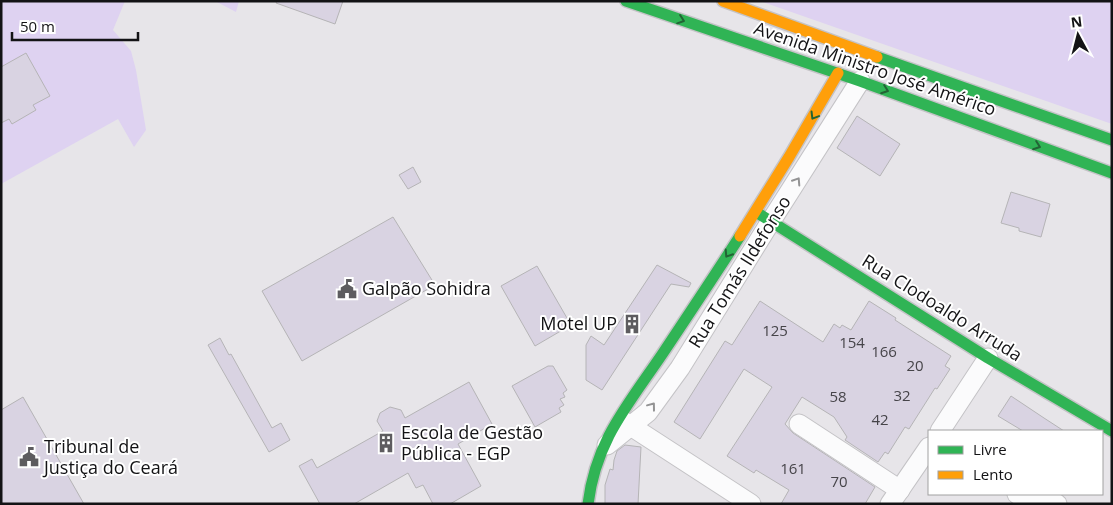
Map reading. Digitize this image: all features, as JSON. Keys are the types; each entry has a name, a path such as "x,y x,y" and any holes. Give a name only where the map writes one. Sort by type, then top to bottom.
{"main road":[{"name":"Avenida Ministro José Américo","path":"723,1 1112,140"},
{"name":"Avenida Ministro José Américo","path":"632,2 838,73 1112,173"},
{"name":"Rua Tomás Ildefonso","path":"624,422 662,355 709,282 763,216 838,73"},
{"name":"Rua Clodoaldo Arruda","path":"763,216 988,358 1112,431"},
{"name":"Rua Tomás Ildefonso","path":"588,504 589,487 598,455 602,449"}],"street":[{"name":"Rua Tomás Ildefonso","path":"602,449 624,422 648,412 680,368 726,293 763,216 860,81"},
{"path":"709,282 726,293"},
{"path":"662,355 680,368"},
{"path":"941,430 988,358"},
{"path":"624,422 751,504"},
{"path":"799,424 895,497 928,448"},
{"path":"1029,497 1058,504"}],"shaded area":[{"path":"1,1 125,1 113,30 131,51 136,70 146,130 134,147 118,119 1,184"},
{"path":"215,1 239,1 236,12"},
{"path":"760,1 1112,1 1112,124"}],"building":[{"path":"277,1 343,1 335,24 276,3"},
{"path":"26,53 50,96 33,105 36,110 12,124 9,119 1,123 1,67"},
{"path":"857,116 900,144 880,176 837,148"},
{"path":"413,167 421,182 408,189 399,175"},
{"path":"1011,192 1050,204 1041,237 1019,231 1019,228 1001,223"},
{"name":"Galpão Sohidra","path":"393,217 435,285 302,361 262,291"},
{"name":"Motel UP","path":"657,265 691,283 689,287 671,284 602,390 586,380 586,345 591,336 604,345"},
{"path":"537,266 571,325 535,346 501,286"},
{"path":"760,301 823,342 834,324 840,328 842,325 851,330 869,301 951,356 945,366 950,369 937,389 935,388 909,429 905,427 888,454 885,452 878,462 845,440 847,437 834,417 802,397 785,424 793,433 875,487 865,504 781,504 789,490 756,470 754,473 727,456 772,387 744,369 700,439 674,422 725,341 732,345"},
{"path":"220,338 229,355 231,354 272,428 281,423 290,440 269,452 208,345"},
{"path":"548,366 553,366 567,390 563,393 565,397 560,399 564,405 559,408 561,412 535,427 512,386"},
{"name":"Escola de Gestão Pública - EGP","path":"469,382 492,424 458,444 481,486 450,504 433,504 423,485 416,488 408,473 354,504 320,504 299,466 312,459 317,468 383,431 377,421 380,413 390,407 401,410 405,418"},
{"path":"1011,396 1062,430 1021,430 998,416"},
{"name":"Tribunal de Justiça do Ceará","path":"23,397 84,504 1,504 1,410"},
{"path":"625,445 641,447 638,504 605,504 605,485 610,469 613,470 617,451"}],"traffic: fast":[{"path":"626,1 860,81 1112,173"},
{"path":"877,57 1112,140"},
{"path":"756,212 988,358 1112,431"},
{"path":"588,504 598,461 615,424 740,236"}],"traffic: slow":[{"path":"723,1 877,57"},
{"path":"740,236 838,73"}],"place":[{"name":"Galpão Sohidra","path":"347,289"},
{"name":"Motel UP","path":"632,324"},
{"name":"Escola de Gestão Pública - EGP","path":"386,443"},
{"name":"Tribunal de Justiça do Ceará","path":"29,457"}]}
